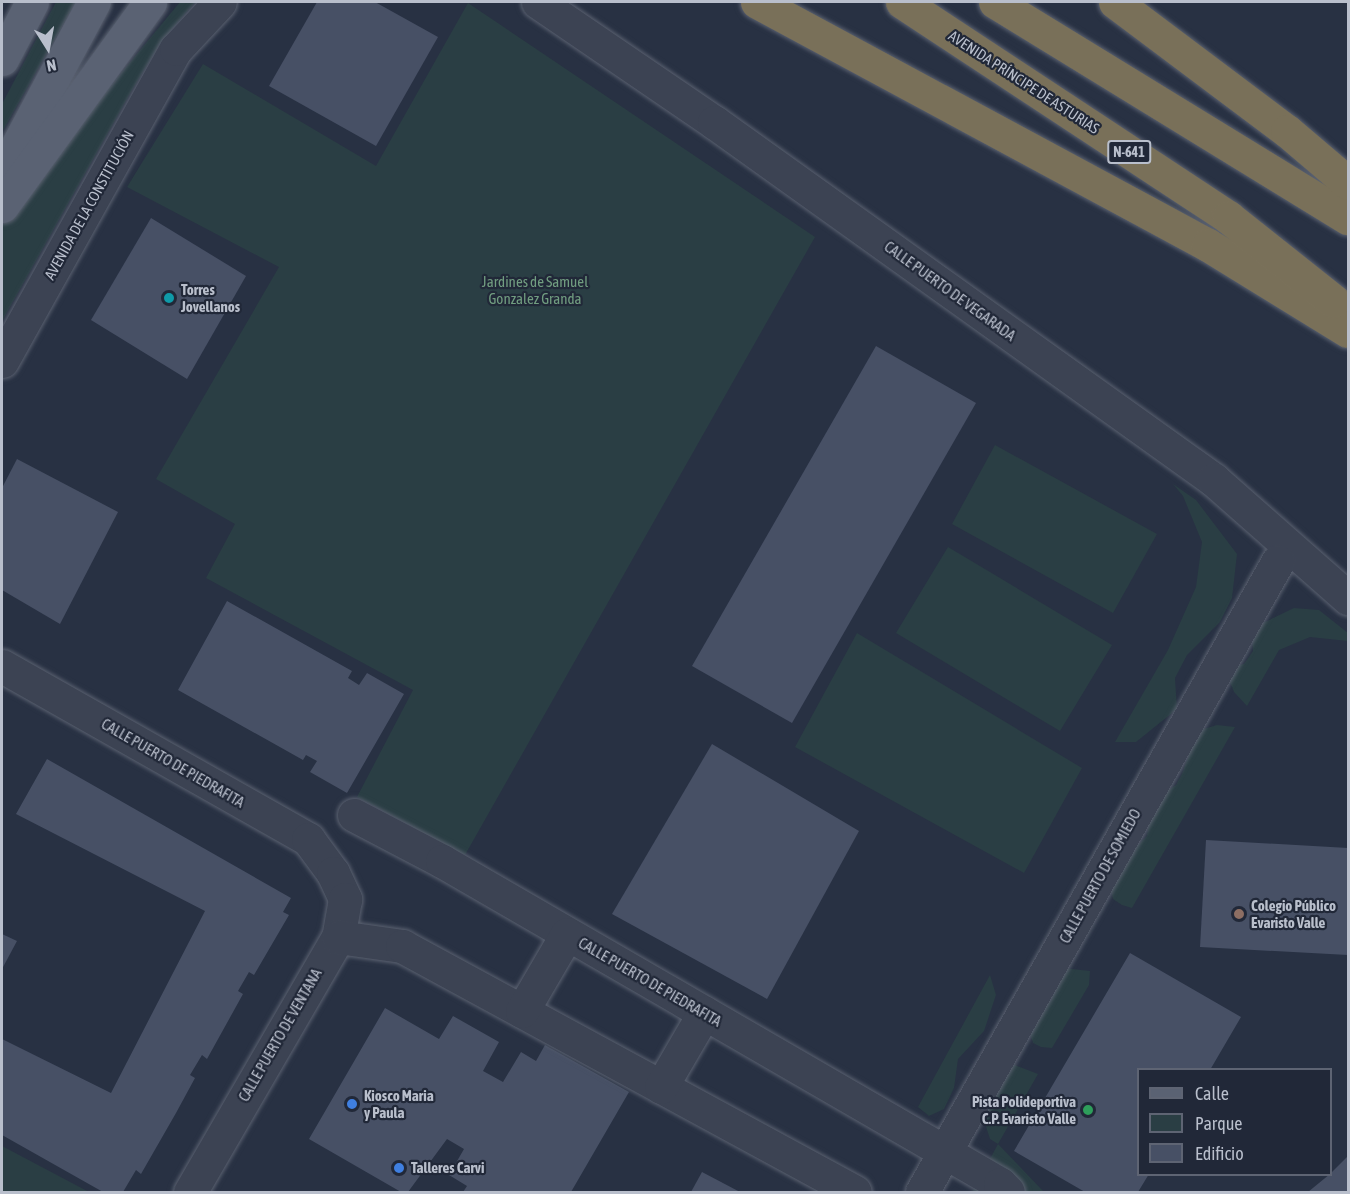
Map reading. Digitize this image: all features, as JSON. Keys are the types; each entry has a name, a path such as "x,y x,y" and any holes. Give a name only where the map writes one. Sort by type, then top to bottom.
{"highway":[{"path":"757,2 1208,245 1348,331"},
{"name":"AVENIDA PRÍNCIPE DE ASTURIAS","path":"902,2 1228,217 1348,313"},
{"path":"1115,2 1287,130 1348,183"},
{"path":"1004,7 1348,218"}],"main road":[{"path":"2,59 32,2"},
{"path":"2,174 94,2"},
{"path":"2,206 150,2"}],"street":[{"name":"AVENIDA DE LA CONSTITUCIÓN","path":"2,361 176,49 220,2"},
{"name":"CALLE PUERTO DE VEGARADA","path":"538,2 714,122 1214,480 1348,598"},
{"name":"CALLE PUERTO DE SOMIEDO","path":"922,1192 1278,561"},
{"name":"CALLE PUERTO DE PIEDRAFITA","path":"2,666 308,839 333,873"},
{"name":"CALLE PUERTO DE PIEDRAFITA","path":"354,814 1000,1184 1008,1192"},
{"name":"CALLE PUERTO DE VENTANA","path":"190,1192 338,937 345,899 333,873"},
{"path":"522,1011 567,934"},
{"path":"338,937 402,946 855,1192"},
{"path":"661,1087 704,1013"}],"green space":[{"path":"56,2 76,2 2,132 2,104"},
{"path":"180,2 195,2 161,42 2,321 2,226 63,143"},
{"name":"Jardines de Samuel Gonzalez Granda","path":"468,3 815,237 465,855 357,797 413,690 206,578 235,524 156,479 279,267 127,187 203,64 376,166"},
{"path":"995,445 1157,534 1113,613 952,524"},
{"path":"1173,484 1196,500 1237,554 1232,598 1220,622 1187,655 1175,678 1177,709 1136,742 1115,742 1168,650 1196,587 1202,542 1183,496"},
{"path":"948,547 1112,645 1060,731 896,633"},
{"path":"1294,608 1319,610 1348,633 1348,641 1310,637 1279,650 1247,706 1234,692 1229,679 1232,667 1244,664 1253,651 1252,637 1263,623"},
{"path":"857,633 1082,768 1024,873 795,747"},
{"path":"1217,725 1235,727 1132,908 1122,905 1113,899 1108,874 1147,836 1150,814 1162,794 1176,785 1197,731"},
{"path":"1063,968 1090,971 1089,985 1052,1048 1041,1047 1033,1043 1030,1033 1042,1008 1051,1000"},
{"path":"990,975 996,995 984,1031 958,1059 954,1088 944,1109 929,1116 918,1107"},
{"path":"1015,1065 1038,1074 998,1144 990,1139 981,1111 1001,1087 1007,1067"},
{"path":"998,1144 1044,1192 972,1192"},
{"path":"2,1146 89,1192 2,1192"}],"building":[{"path":"317,2 375,2 438,37 376,146 269,86"},
{"name":"Torres Jovellanos","path":"151,218 246,276 187,379 91,320"},
{"path":"876,346 976,403 792,723 692,666"},
{"path":"17,459 118,512 60,624 2,590 2,488"},
{"path":"227,601 352,671 348,678 359,685 367,673 404,694 347,793 310,772 317,761 306,755 303,760 178,690"},
{"path":"712,744 859,831 767,999 612,914"},
{"path":"47,759 291,898 283,912 289,915 254,975 249,972 238,991 243,994 207,1059 202,1055 190,1075 195,1078 141,1174 136,1170 123,1192 103,1192 2,1135 2,1039 111,1093 205,911 16,814"},
{"path":"1206,840 1348,848 1348,955 1200,947"},
{"path":"2,934 17,941 2,969"},
{"name":"Pista Polideportiva C.P. Evaristo Valle","path":"1130,953 1241,1017 1211,1068 1137,1068 1137,1176 1148,1176 1138,1192 1085,1192 1014,1151"},
{"path":"385,1008 439,1039 453,1016 499,1042 483,1071 503,1082 521,1052 536,1061 545,1045 629,1092 571,1192 463,1192 467,1186 449,1175 464,1149 447,1139 408,1192 401,1192 309,1139"},
{"path":"1348,1156 1348,1192 1308,1192 1328,1176 1332,1176 1332,1172"},
{"path":"702,1172 740,1192 691,1192"}],"place":[{"name":"Torres Jovellanos","path":"169,298"},
{"name":"Colegio Público Evaristo Valle","path":"1239,914"},
{"name":"Kiosco Maria y Paula","path":"352,1104"},
{"name":"Pista Polideportiva C.P. Evaristo Valle","path":"1088,1110"},
{"name":"Talleres Carvi","path":"399,1168"}]}
